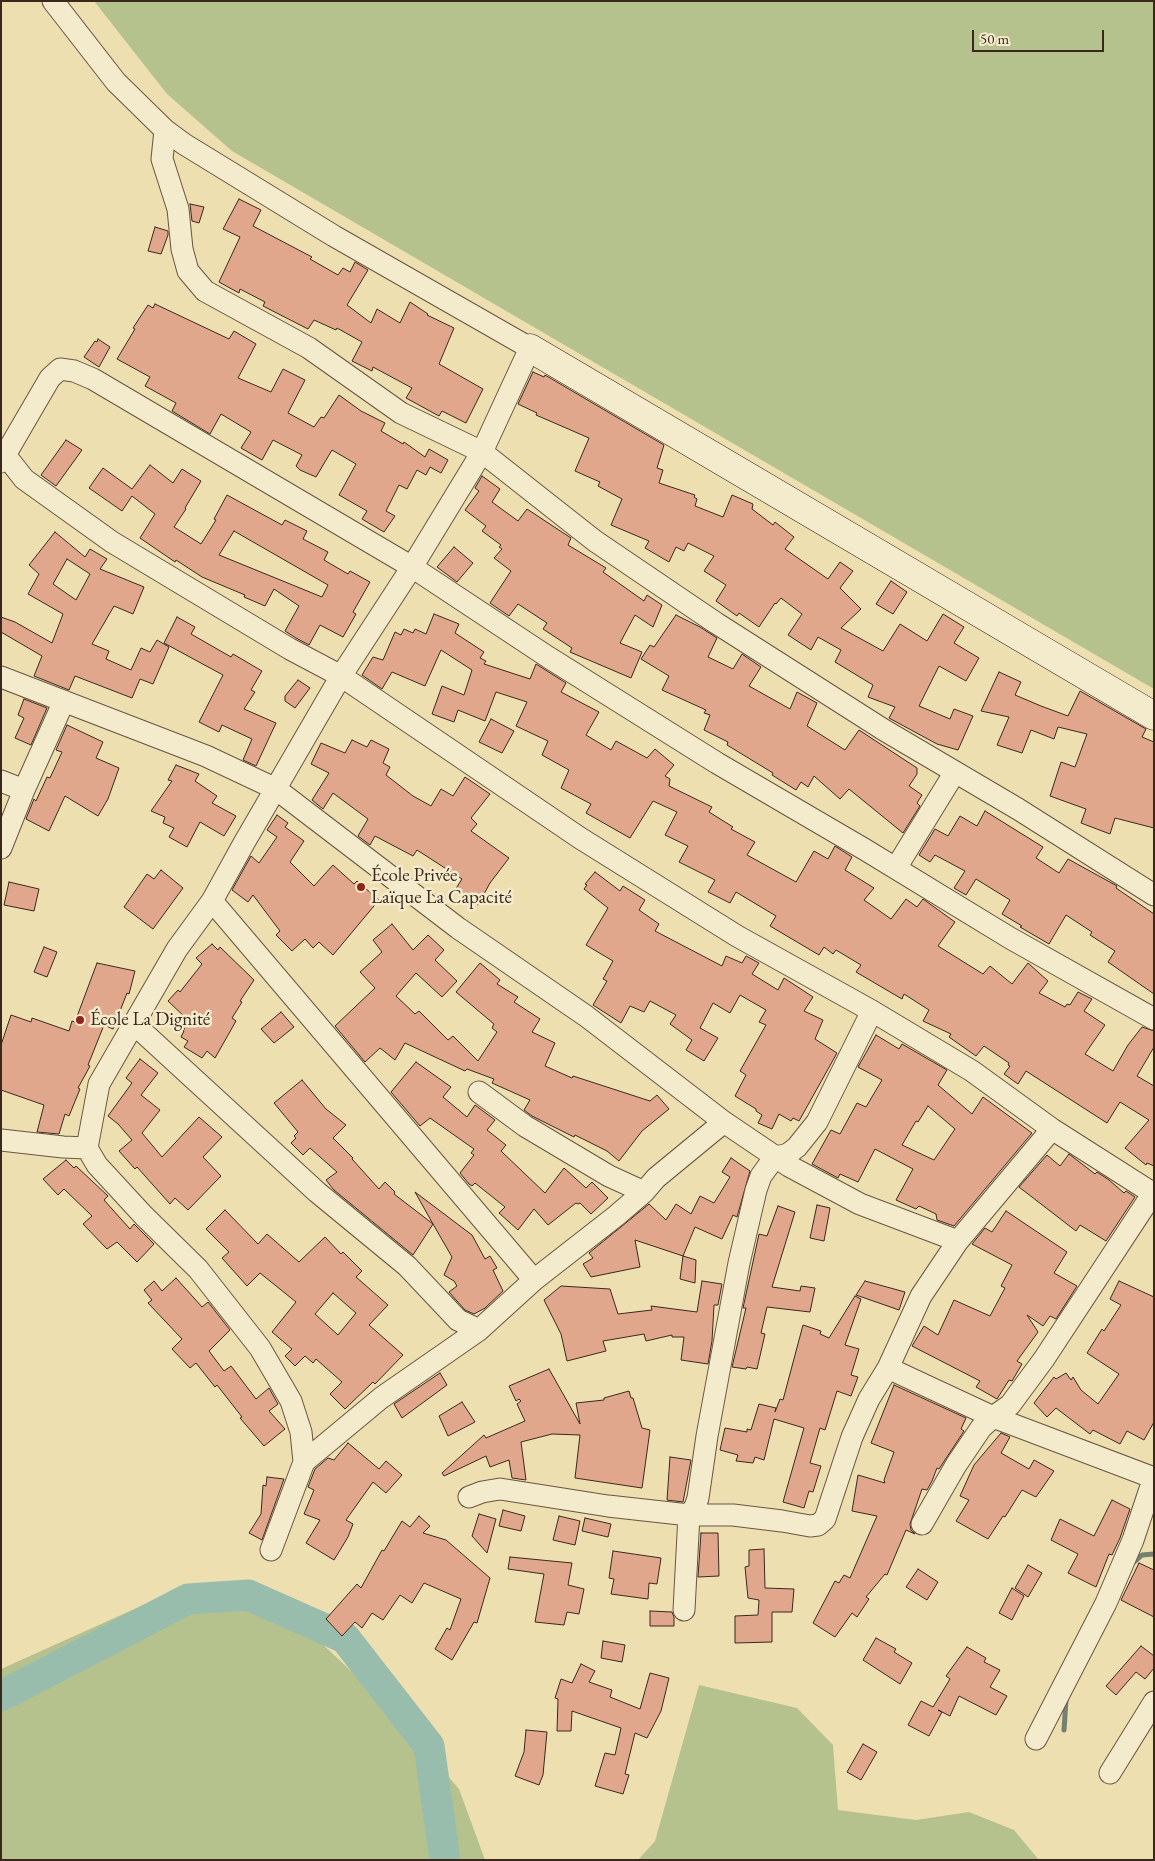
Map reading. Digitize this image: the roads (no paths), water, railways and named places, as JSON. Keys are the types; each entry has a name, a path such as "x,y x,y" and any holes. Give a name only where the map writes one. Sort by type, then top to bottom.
{"main road":[{"path":"530,348 1154,716"}],"street":[{"path":"53,1 116,82 165,130 184,144 334,236 530,348 482,452 412,567 342,676 244,842 212,901 177,948 99,1084 87,1148 102,1171 198,1269 260,1348 291,1402 301,1432 304,1462 271,1550"},
{"path":"165,130 162,159 178,209 184,256 188,271 205,291 309,348 401,413 482,452 595,541 716,623 884,730 1018,809 1154,895"},
{"path":"922,1524 956,1465 981,1428 1010,1405 1044,1359 1153,1193 1052,1129 972,1071 872,1011 737,936 588,843 342,676 282,644 112,542 24,479 3,457 50,378 60,370 74,371 93,379 412,567 548,657 717,764 896,868 1010,938 1154,1019"},
{"path":"1,677 206,756 276,788 458,928 586,1016 724,1122 809,1178 860,1204 958,1241"},
{"path":"1,848 24,790 64,701"},
{"path":"896,868 954,772"},
{"path":"1,781 24,790"},
{"path":"212,901 534,1280"},
{"path":"684,1610 689,1515 695,1507 698,1498 707,1436 739,1264 756,1190 761,1176 769,1165 778,1157 797,1147 817,1122 872,1011"},
{"path":"134,1024 317,1192 407,1266 458,1320 479,1330"},
{"path":"480,1092 526,1126 609,1176 644,1192"},
{"path":"304,1462 381,1398 479,1330 534,1280 616,1216 644,1192 656,1178 724,1122"},
{"path":"469,1497 482,1492 500,1489 608,1506 689,1515 733,1515 810,1526 818,1525 825,1519 852,1437 862,1414 888,1368 921,1296 958,1241 1052,1129"},
{"path":"1,1140 87,1148"},
{"path":"888,1368 993,1417 1154,1478 1133,1540 1106,1603 1036,1739"},
{"path":"1110,1773 1154,1702"}],"waterway":[{"path":"1133,1563 1142,1555 1154,1554"},
{"path":"1,1696 188,1599 248,1595 345,1638 429,1746 445,1860"},
{"path":"1064,1730 1066,1700"}],"place":[{"name":"École Privée Laïque La Capacité","path":"361,887"},
{"name":"École La Dignité","path":"80,1020"}]}
